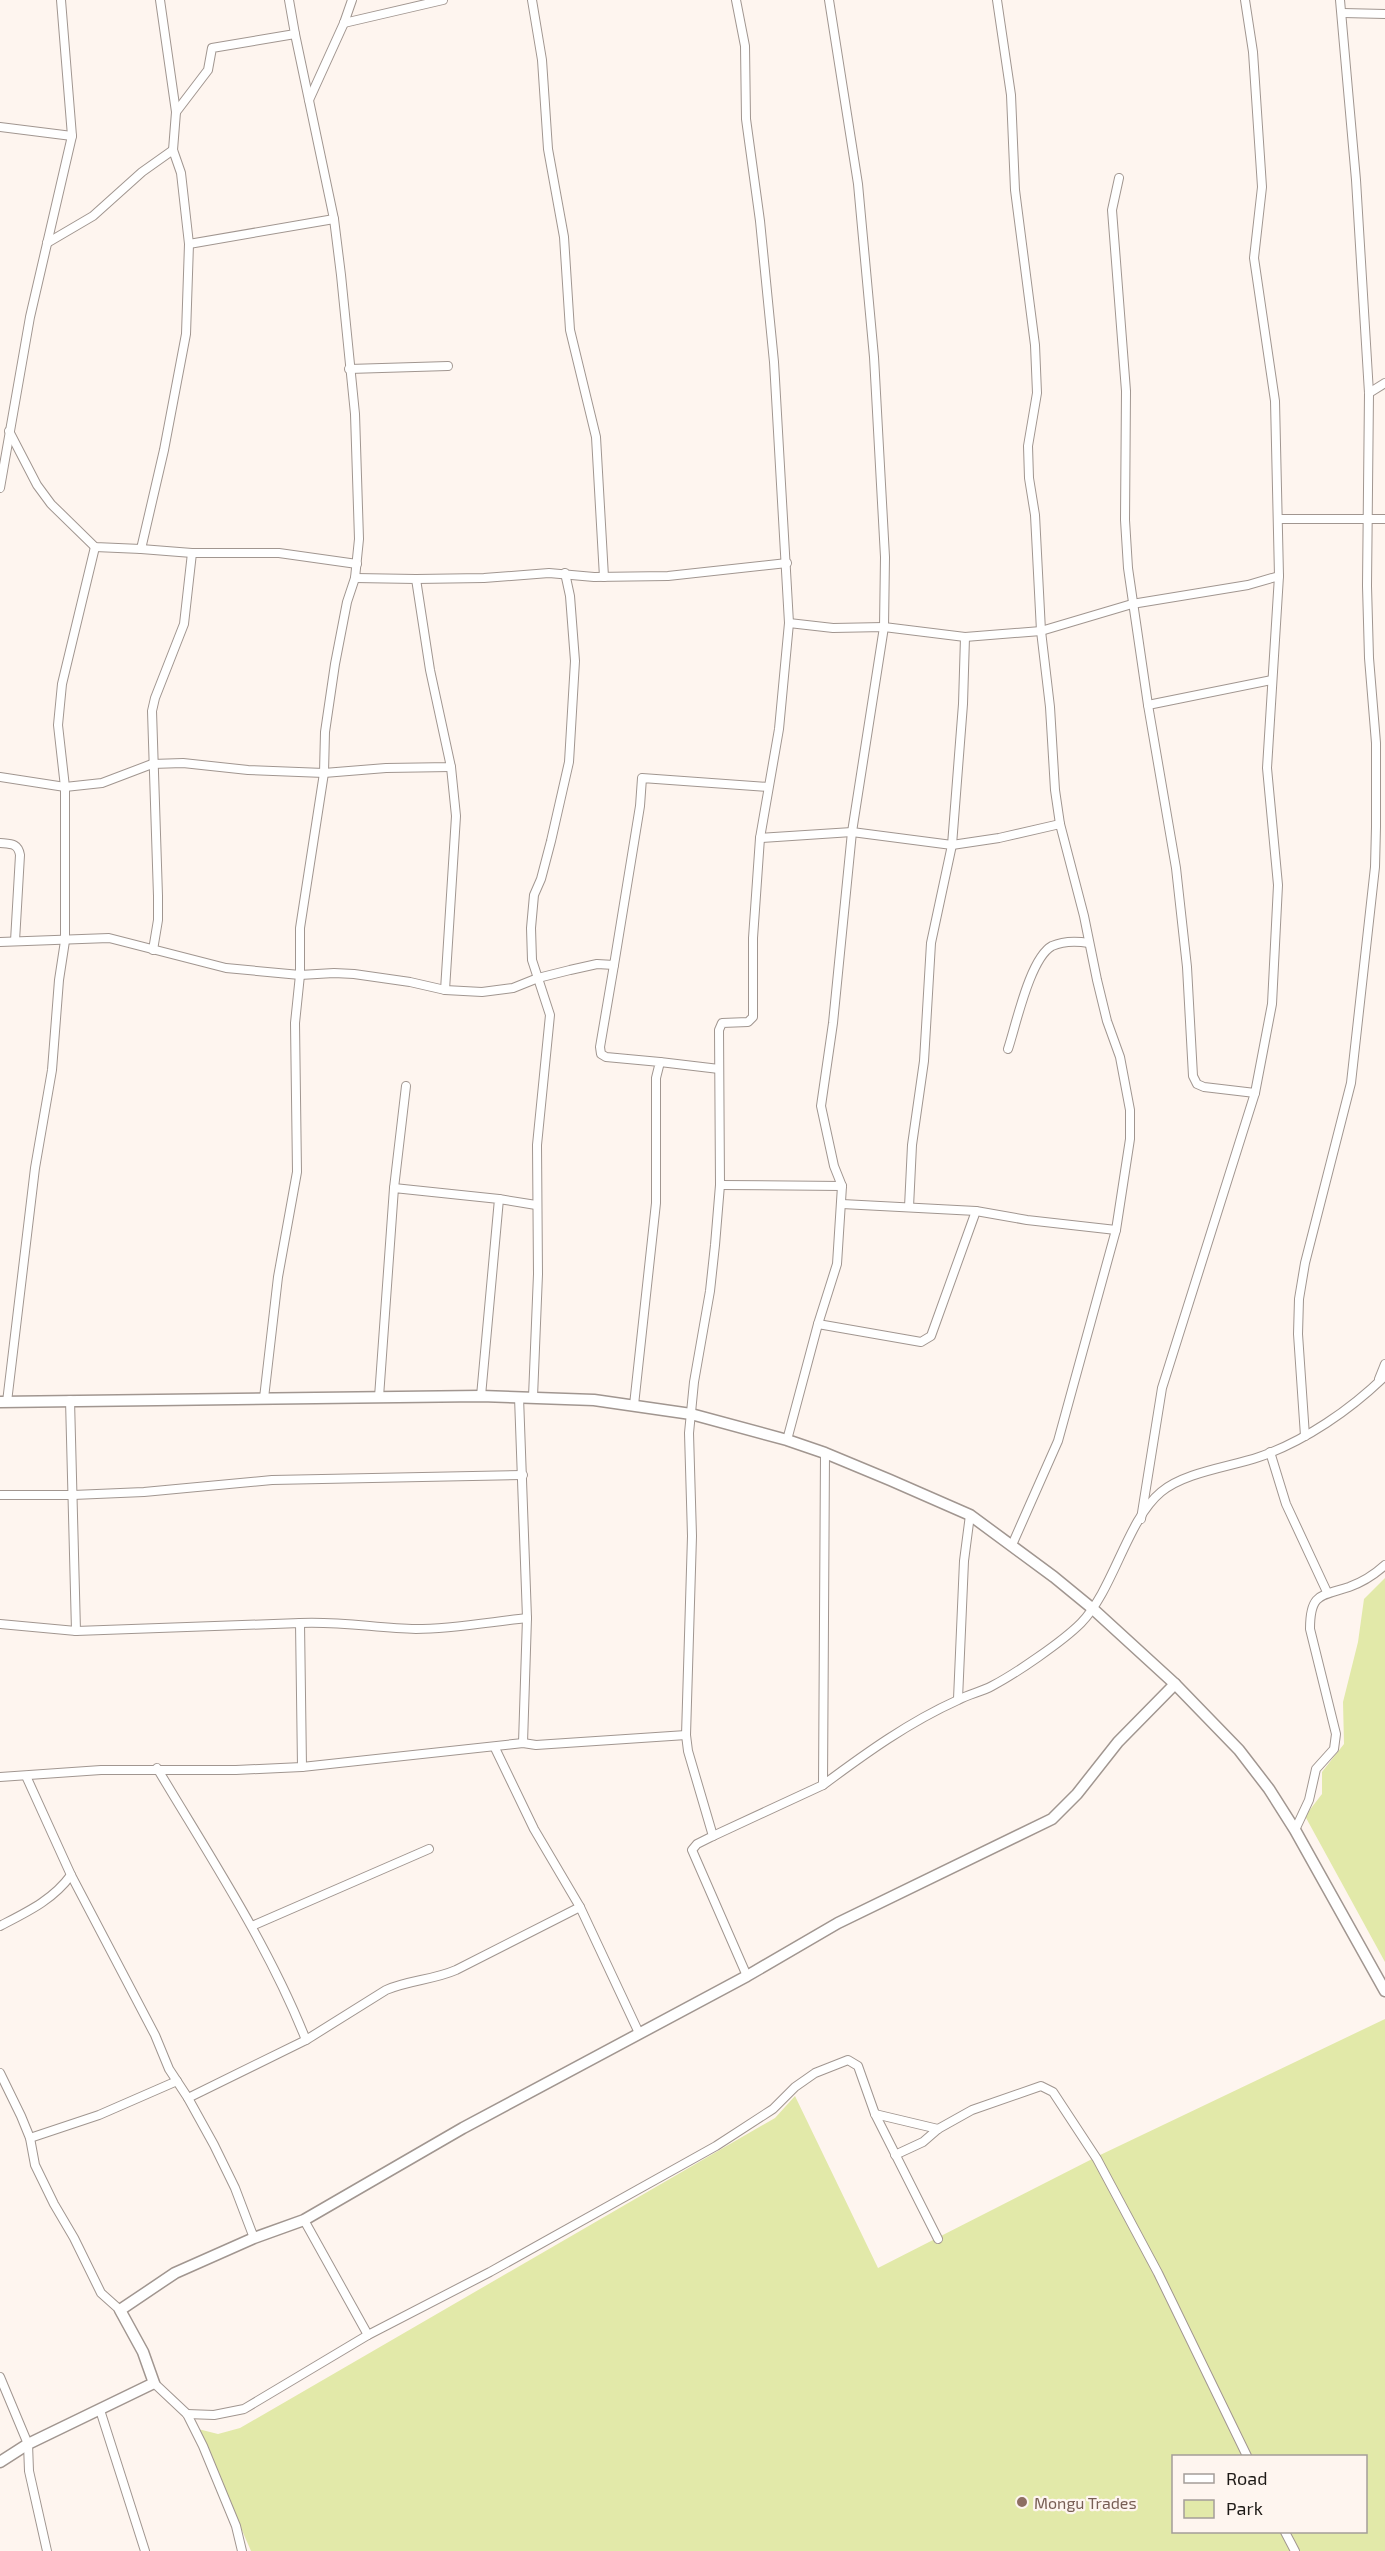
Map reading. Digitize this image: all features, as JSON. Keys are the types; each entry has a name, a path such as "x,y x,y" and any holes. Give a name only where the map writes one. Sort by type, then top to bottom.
{"main road":[{"path":"3,1402 481,1396 594,1400 691,1414 787,1440 825,1453 970,1515 1093,1609 1175,1684 1239,1750 1269,1789 1295,1830 1385,1991"},
{"path":"0,2462 28,2444 154,2383 143,2352 120,2310 175,2273 254,2238 304,2220 463,2128 747,1976 838,1923 1052,1819 1077,1794 1124,1736 1175,1684"}],"street":[{"path":"0,488 30,317 72,136 61,0"},
{"path":"141,549 164,450 186,334 189,244 181,173 173,150 176,112 160,0"},
{"path":"264,1398 278,1277 297,1172 295,1023 300,975 300,928 324,773 325,732 335,664 347,602 355,578 359,539 357,460 334,219 290,0"},
{"path":"309,100 352,0"},
{"path":"344,23 443,0"},
{"path":"532,0 542,60 548,149 564,237 570,330 596,437 604,577"},
{"path":"713,1836 688,1751 686,1735 692,1536 691,1414 694,1382 710,1291 720,1185 718,1070 720,1025 726,1022 748,1022 753,1017 753,938 760,838 779,729 789,623 774,362 760,221 746,118 745,46 736,0"},
{"path":"787,1440 818,1324 837,1264 842,1186 834,1166 821,1106 833,1023 852,832 884,627 883,512 873,346 858,184 829,0"},
{"path":"998,0 1011,95 1015,190 1038,375 1028,446 1029,478 1035,515 1041,631 1050,707 1055,790 1060,824 1107,1021 1120,1057 1130,1110 1130,1139 1116,1230 1058,1441 1012,1545"},
{"path":"1141,1519 1161,1388 1255,1093 1272,1004 1278,885 1268,791 1279,576 1275,401 1254,258 1262,187 1253,52 1245,0"},
{"path":"1305,1436 1298,1334 1299,1299 1305,1263 1351,1083 1375,867 1376,743 1369,658 1369,393 1343,13 1340,0"},
{"path":"1343,13 1385,14"},
{"path":"176,112 208,70 212,48 295,34"},
{"path":"0,127 72,136"},
{"path":"47,243 93,216 142,172 173,150"},
{"path":"1119,178 1112,210 1126,391 1125,520 1132,604 1176,868 1188,977 1193,1076 1197,1084 1204,1087 1255,1093"},
{"path":"189,244 334,219"},
{"path":"349,369 448,366"},
{"path":"1369,393 1385,383"},
{"path":"9,431 51,504 95,547 192,553 279,553 357,564"},
{"path":"1278,519 1385,519"},
{"path":"3,1402 35,1168 52,1070 59,980 65,941 65,787 58,735 63,684 95,547"},
{"path":"153,950 158,896 152,764 153,704 184,624 192,553"},
{"path":"355,578 483,578 521,573 565,573 604,577 668,576 787,563"},
{"path":"534,1397 537,1145 550,1015 532,960 532,906 551,841 569,762 575,661 570,596 565,573"},
{"path":"789,623 833,628 884,627 965,638 1041,631 1132,604 1248,585 1279,576"},
{"path":"416,579 430,670 451,767 456,816 445,990"},
{"path":"909,1207 912,1145 924,1061 931,943 952,844 963,704 965,638"},
{"path":"1148,705 1272,680"},
{"path":"0,777 65,787 102,783 152,764 324,773 386,768 451,767"},
{"path":"718,1070 606,1057 601,1054 600,1047 640,806 642,778 768,787"},
{"path":"760,838 852,832 952,844 999,838 1060,824"},
{"path":"0,843 15,844 19,848 15,941"},
{"path":"0,942 109,938 226,969 300,975 354,974 445,990 482,992 499,990 597,964 614,965"},
{"path":"1008,1049 1039,960 1051,947 1066,942 1089,943"},
{"path":"634,1405 656,1203 656,1078 660,1062"},
{"path":"379,1397 394,1188 406,1086"},
{"path":"720,1185 842,1186"},
{"path":"394,1188 536,1205"},
{"path":"481,1396 499,1199"},
{"path":"842,1204 976,1211 1027,1220 1116,1230"},
{"path":"818,1324 926,1341 931,1336 976,1211"},
{"path":"1378,1383 1385,1364"},
{"path":"747,1976 692,1850 697,1844 823,1785 874,1747 958,1699 991,1686 1036,1657 1079,1624 1093,1609 1141,1519 1160,1493 1185,1478 1235,1465 1305,1436 1385,1376"},
{"path":"519,1396 527,1618 523,1743"},
{"path":"70,1400 76,1631"},
{"path":"1270,1452 1286,1504 1327,1592"},
{"path":"823,1785 825,1453"},
{"path":"0,1495 144,1492 272,1480 523,1476"},
{"path":"958,1699 964,1561 970,1515"},
{"path":"1295,1830 1310,1800 1316,1769 1334,1749 1336,1742 1310,1629 1310,1612 1316,1600 1327,1592 1365,1581 1385,1565"},
{"path":"0,1624 76,1631 328,1622 362,1627 419,1629 527,1618"},
{"path":"300,1623 302,1767"},
{"path":"0,1777 157,1768 236,1770 302,1767 495,1748 523,1743 536,1745 686,1735"},
{"path":"495,1748 534,1829 580,1907 639,2033"},
{"path":"157,1768 252,1926 293,2007 306,2040"},
{"path":"26,1776 71,1875 155,2035 169,2069 188,2098 235,2188 254,2238"},
{"path":"252,1926 429,1849"},
{"path":"0,1926 42,1903 60,1890 71,1875"},
{"path":"188,2098 306,2040 386,1990 398,1985 439,1978 580,1907"},
{"path":"187,2415 214,2415 244,2409 368,2335 490,2272 716,2146 773,2109 795,2086 815,2073 848,2060 858,2066 875,2114 938,2239"},
{"path":"0,2073 30,2138 35,2165 54,2204 74,2238 101,2293 120,2310"},
{"path":"30,2138 99,2115 177,2081"},
{"path":"895,2155 923,2142 938,2129 972,2110 1033,2087 1041,2086 1053,2091 1097,2158 1158,2273 1246,2455"},
{"path":"875,2114 938,2129"},
{"path":"304,2220 368,2335"},
{"path":"0,2377 28,2444 29,2471 47,2551"},
{"path":"154,2383 187,2415 203,2446 236,2526 242,2551"},
{"path":"100,2410 145,2551"},
{"path":"1286,2533 1295,2551"}],"green space":[{"path":"1385,1578 1385,1962 1305,1816 1322,1794 1322,1772 1344,1744 1343,1702 1358,1642 1364,1599"},
{"path":"1385,2019 1385,2551 251,2551 198,2429 218,2434 240,2428 775,2118 795,2096 878,2268 1098,2156"}],"place":[{"name":"Mongu Trades","path":"1022,2502"}]}
